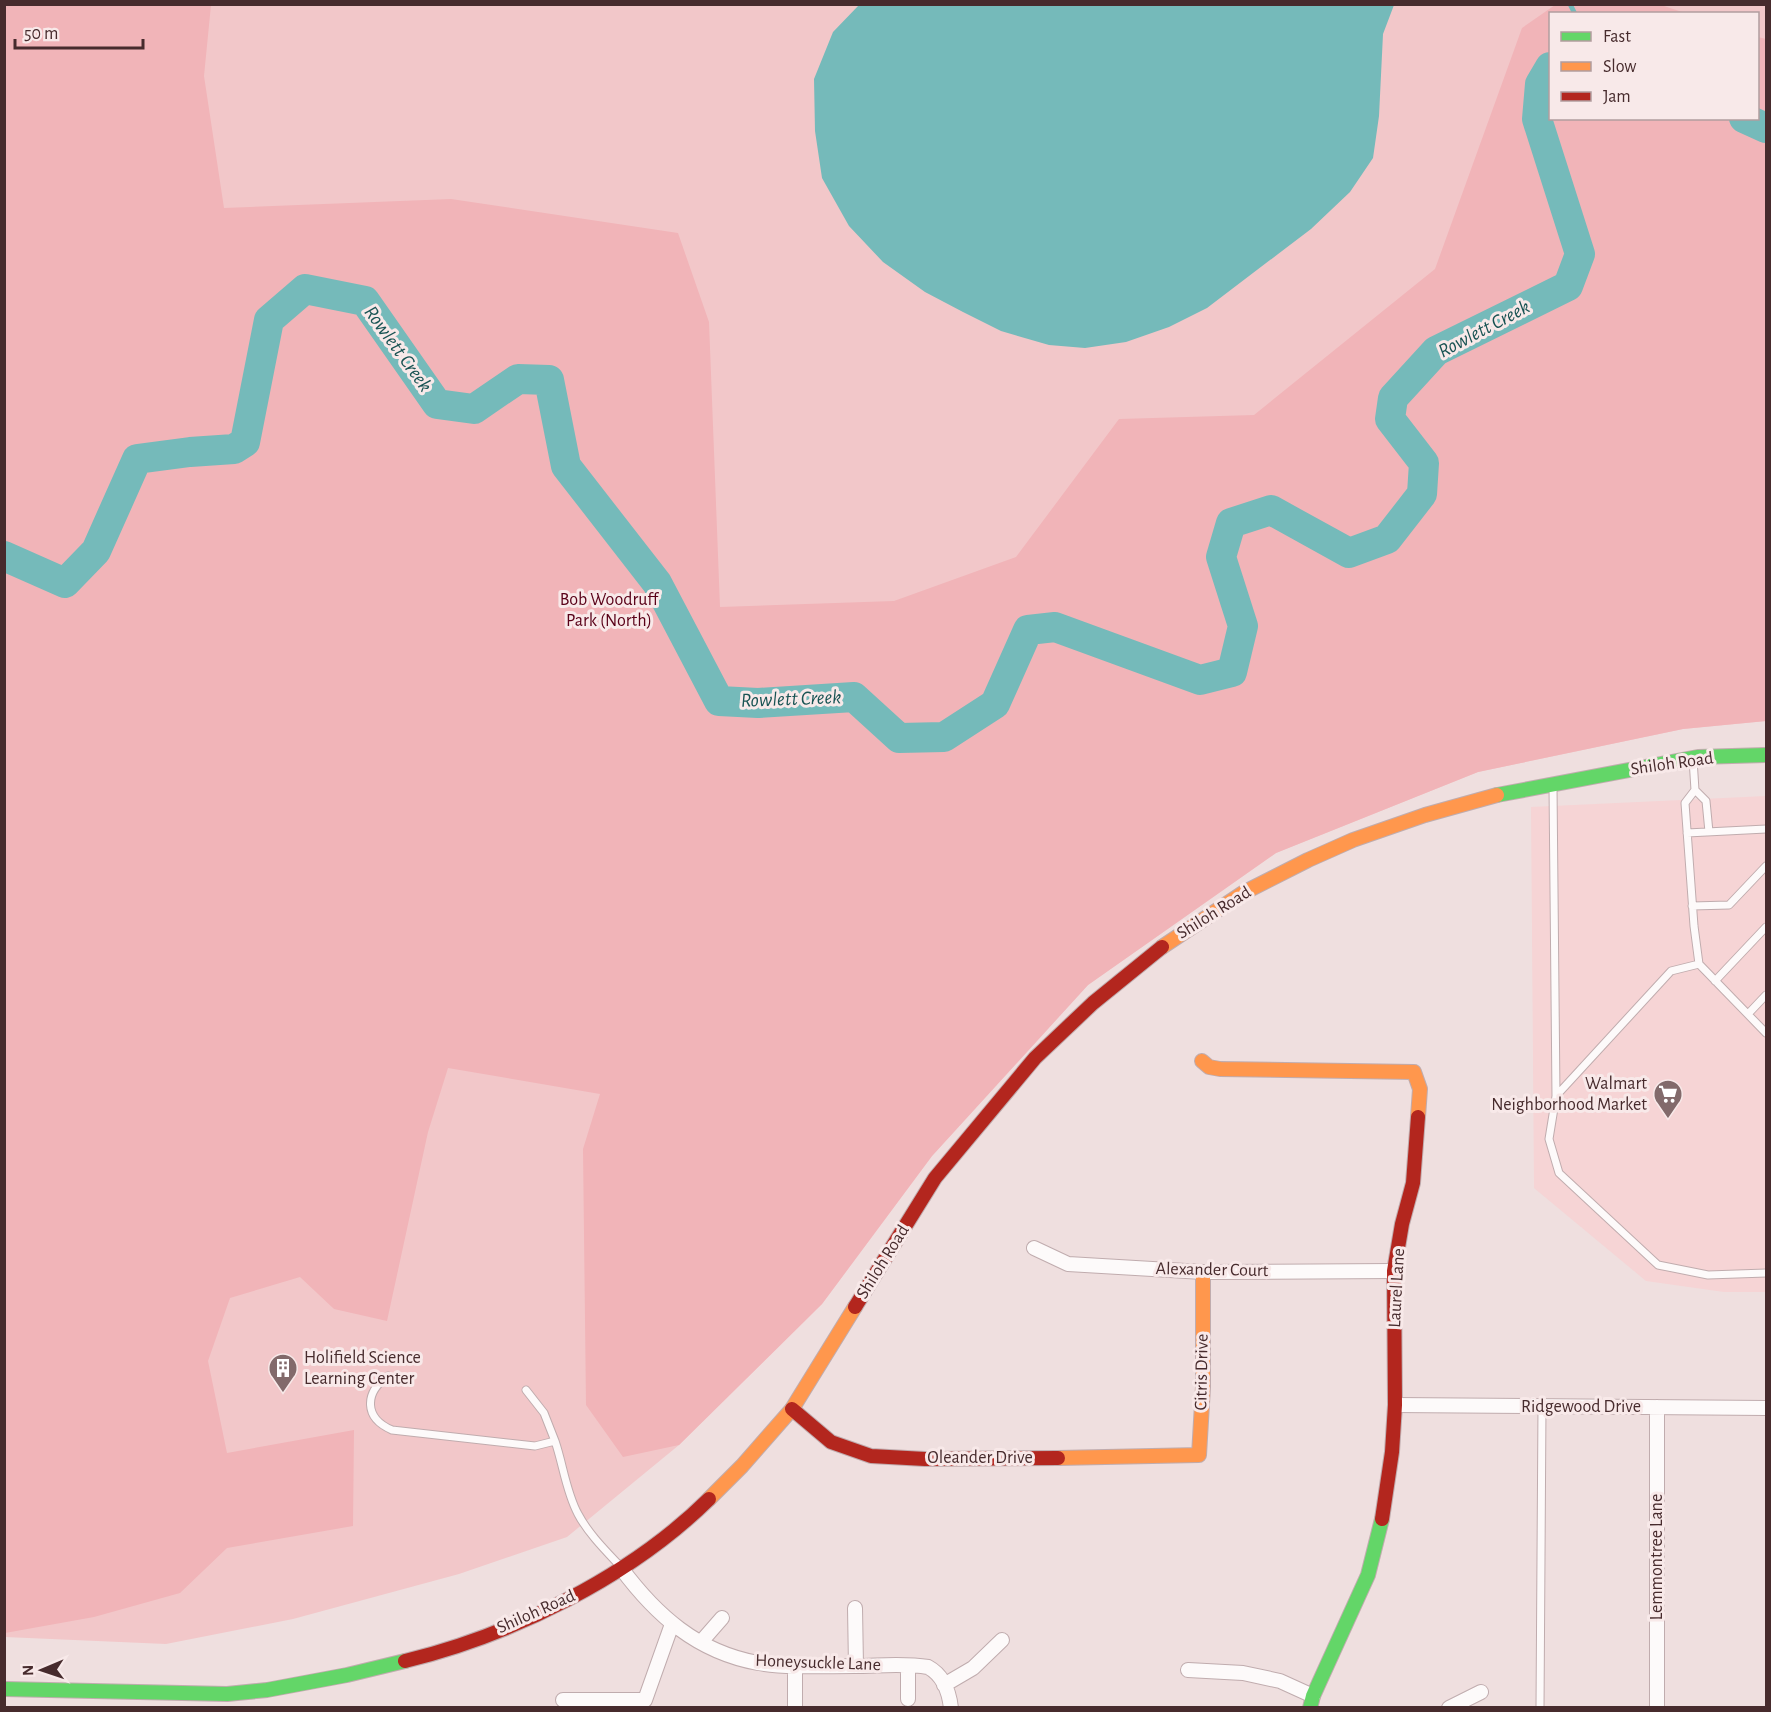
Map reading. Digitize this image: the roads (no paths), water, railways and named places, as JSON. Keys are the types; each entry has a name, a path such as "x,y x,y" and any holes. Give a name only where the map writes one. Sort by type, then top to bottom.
{"main road":[{"name":"Shiloh Road","path":"4,1689 227,1694 267,1690 347,1675 433,1654 527,1618 583,1591 665,1538 742,1466 792,1409 935,1178 1035,1058 1093,1003 1169,941 1243,893 1308,860 1353,840 1425,815 1488,797 1693,758 1767,754"},
{"name":"Laurel Lane","path":"1202,1061 1209,1067 1220,1069 1414,1072 1420,1089 1413,1183 1402,1224 1395,1271 1395,1405 1392,1452 1382,1520 1368,1575 1311,1702"},
{"name":"Citris Drive","path":"1183,1457 1199,1455 1203,1388 1203,1272"},
{"name":"Oleander Drive","path":"792,1409 831,1442 871,1456 925,1459 1183,1457"}],"street":[{"name":"Alexander Court","path":"1034,1248 1068,1264 1203,1272 1395,1271"},
{"name":"Ridgewood Drive","path":"1395,1405 1767,1408"},
{"name":"Lemmontree Lane","path":"1657,1407 1658,1707"},
{"name":"Honeysuckle Lane","path":"621,1568 647,1601 672,1624 701,1642 742,1659 774,1665 928,1667 935,1671 944,1685"},
{"path":"855,1608 856,1666"},
{"path":"701,1642 722,1618"},
{"path":"563,1700 645,1700 672,1624"},
{"path":"951,1707 944,1685 974,1668 1002,1640"},
{"path":"795,1665 795,1707"},
{"path":"908,1666 908,1699"},
{"path":"1188,1670 1243,1673 1280,1681 1311,1702"},
{"path":"1449,1707 1481,1692"}],"lane":[{"path":"1693,758 1695,790 1685,803 1692,906 1699,964 1767,1033"},
{"path":"1552,784 1556,1096 1549,1139 1559,1173 1658,1265 1708,1275 1767,1273"},
{"path":"1695,790 1706,801 1709,832"},
{"path":"1687,834 1767,829"},
{"path":"1692,906 1729,905 1767,866"},
{"path":"1715,981 1767,927"},
{"path":"1556,1096 1671,971 1699,964"},
{"path":"1748,1014 1767,995"},
{"path":"388,1376 378,1384 370,1405 376,1420 392,1430 535,1446 555,1441"},
{"path":"526,1390 544,1413 565,1472 569,1494 578,1515 621,1568"},
{"path":"1540,1707 1542,1406"}],"water":[{"path":"859,5 1394,5 1383,34 1379,116 1373,158 1350,192 1311,229 1207,308 1169,327 1126,342 1085,348 1049,345 1001,331 925,292 883,262 849,226 822,178 815,131 814,79 833,32"}],"waterway":[{"path":"1570,4 1574,12"},
{"name":"Rowlett Creek","path":"4,556 65,583 96,551 137,459 234,449 245,442 269,320 305,289 365,301 437,404 474,409 518,379 549,380 566,466 657,583 719,701 758,703 854,697 899,738 944,737 995,704 1028,630 1055,627 1200,680 1232,672 1243,626 1221,557 1231,523 1271,510 1349,553 1387,539 1422,494 1424,463 1390,419 1393,398 1436,351 1568,286 1580,254 1537,119 1540,84 1549,69"},
{"name":"Rowlett Creek","path":"1748,120 1766,128"}],"place":[{"name":"Walmart Neighborhood Market","path":"1668,1120"},
{"name":"Holifield Science Learning Center","path":"283,1394"}],"park label":[{"name":"Bob Woodruff Park (North)","path":"609,610"}]}
